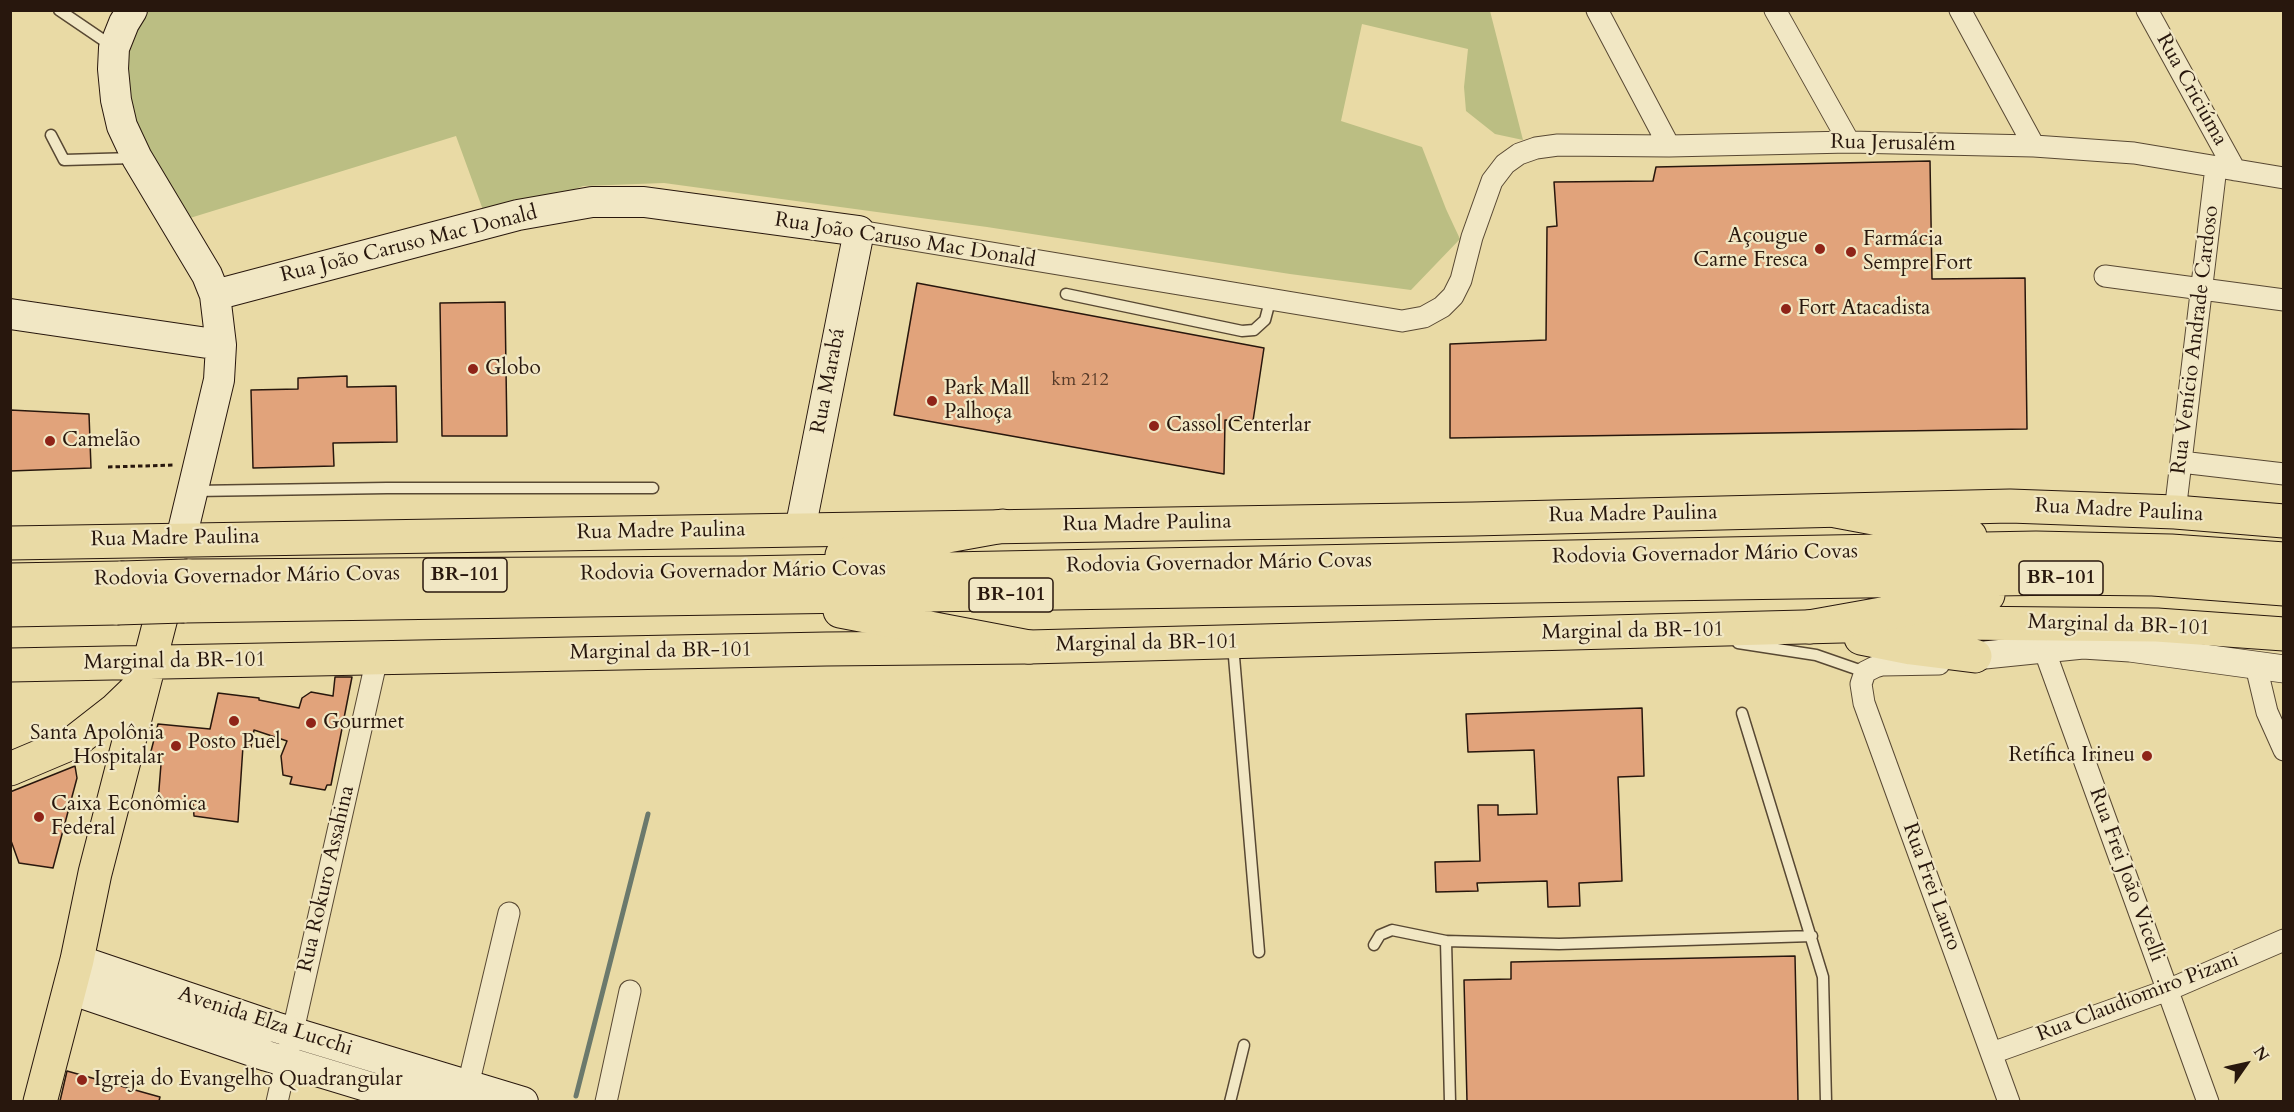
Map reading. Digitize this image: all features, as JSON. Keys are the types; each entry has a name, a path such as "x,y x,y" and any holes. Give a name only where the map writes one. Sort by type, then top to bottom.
{"main road":[{"path":"132,10 114,48 113,69 116,100 122,126 137,158 197,256 215,295 220,345 219,380 181,539 177,602 166,638 176,651 190,661"},
{"name":"Rua João Caruso Mac Donald","path":"215,295 518,216 592,202 644,202 859,231"},
{"name":"Rua Marabá","path":"800,530 859,231"},
{"path":"10,314 220,345"},
{"name":"Rua Madre Paulina","path":"10,543 1473,519 2010,506 2175,512 2283,521"},
{"path":"1836,511 2036,549"},
{"path":"741,573 1003,526"},
{"name":"Rodovia Governador Mário Covas","path":"177,602 741,573 2036,549 2171,551 2283,559"},
{"path":"1809,627 1973,598 2064,578"},
{"name":"Rodovia Governador Mário Covas","path":"10,580 177,602 774,598 2064,578 2153,579 2283,589"},
{"name":"Rodovia Governador Mário Covas","path":"10,610 119,593"},
{"path":"774,598 1029,647"},
{"path":"40,1101 81,980 95,873 121,780 147,672 177,602"},
{"name":"Marginal da BR-101","path":"10,664 147,672 190,661 1029,647 2001,623 2157,625 2283,634"},
{"path":"1809,627 1911,648 1975,656"},
{"path":"10,769 74,742 114,710 147,672"},
{"path":"74,742 88,744 98,749 121,780"},
{"name":"Avenida Elza Lucchi","path":"81,980 289,1047 465,1097 524,1101"},
{"name":"Avenida Elza Lucchi","path":"289,1047 419,1101"}],"street":[{"path":"1597,10 1669,146"},
{"path":"1775,10 1849,142"},
{"path":"1960,10 2034,146"},
{"name":"Rua Criciúma","path":"2147,10 2226,169"},
{"name":"Rua Jerusalém","path":"1504,164 1536,147 1849,142 2034,146 2134,153 2283,178"},
{"name":"Rua João Caruso Mac Donald","path":"859,231 1270,301 1402,321 1424,317 1442,307 1453,296 1461,280 1486,196 1492,181 1504,164"},
{"name":"Rua Venício Andrade Cardoso","path":"2175,512 2202,289 2226,169"},
{"path":"2105,276 2283,300"},
{"path":"2181,462 2283,474"},
{"path":"1865,672 1882,665 1933,665 1975,656 2083,645 2130,648 2283,669"},
{"name":"Rua Frei João Vicelli","path":"2044,649 2208,1101"},
{"name":"Rua Rokuro Assahina","path":"277,1101 377,658"},
{"path":"2256,666 2267,712 2283,750"},
{"name":"Rua Frei Lauro","path":"1865,672 1861,684 1864,703 2009,1101"},
{"path":"465,1097 508,913"},
{"name":"Rua Claudiomiro Pizani","path":"1992,1053 2168,990 2283,940"},
{"path":"606,1101 630,991"}],"lane":[{"path":"59,10 114,48"},
{"path":"51,135 64,160 137,158"},
{"path":"1066,294 1242,331 1254,330 1265,320 1270,301"},
{"path":"196,478 387,488 653,488"},
{"path":"1233,642 1259,952"},
{"path":"1728,643 1744,643 1816,655 1865,672"},
{"path":"1742,713 1823,977 1826,1101"},
{"path":"1374,945 1380,935 1392,930 1446,941 1559,944 1812,936"},
{"path":"1446,941 1450,1101"},
{"path":"1230,1101 1244,1046"}],"path":[{"path":"108,467 196,478"}],"green space":[{"path":"142,10 1490,11 1523,140 1495,134 1466,111 1464,87 1468,49 1362,24 1341,121 1422,147 1460,239 1411,290 1290,274 987,227 664,183 583,186 568,192 483,210 456,136 190,218 151,153 138,125 130,95 127,64 128,43"}],"building":[{"name":"Fort Atacadista","path":"1930,161 1932,279 2025,278 2027,429 1450,438 1450,344 1546,340 1547,227 1557,226 1554,182 1653,181 1656,167"},
{"path":"917,283 1264,348 1253,421 1225,420 1224,474 894,415"},
{"name":"Globo","path":"505,302 507,436 442,436 440,303"},
{"path":"347,376 347,387 396,386 397,442 333,443 334,466 253,468 251,390 298,389 298,378"},
{"name":"Camelão","path":"10,410 89,414 91,468 10,471"},
{"path":"335,677 352,677 331,785 327,785 325,790 290,784 292,777 283,775 281,756 287,741 254,730 251,747 243,746 238,822 194,816 193,804 158,802 161,764 148,763 158,724 210,729 218,693 259,698 259,700 299,708 302,698 311,692 333,696"},
{"path":"1642,708 1644,776 1618,777 1622,881 1579,883 1580,906 1548,907 1547,881 1477,883 1478,891 1436,892 1435,862 1480,861 1478,805 1498,805 1498,815 1537,814 1534,750 1468,752 1466,714"},
{"path":"75,766 77,778 53,868 19,863 10,838 10,792"},
{"path":"1795,956 1798,1101 1467,1101 1464,980 1511,979 1511,962"},
{"name":"Igreja do Evangelho Quadrangular","path":"67,1071 160,1097 159,1101 60,1101"}],"waterway":[{"path":"576,1096 648,814"}],"place":[{"name":"Açougue Carne Fresca","path":"1820,249"},
{"name":"Farmácia Sempre Fort","path":"1851,252"},
{"name":"Fort Atacadista","path":"1786,309"},
{"name":"Globo","path":"473,369"},
{"name":"Park Mall Palhoça","path":"932,401"},
{"name":"Cassol Centerlar","path":"1154,426"},
{"name":"Camelão","path":"50,441"},
{"name":"Posto Puel","path":"234,721"},
{"name":"Gourmet","path":"311,723"},
{"name":"Santa Apolônia Hospitalar","path":"176,746"},
{"name":"Retífica Irineu","path":"2147,756"},
{"name":"Caixa Econômica Federal","path":"39,817"},
{"name":"Igreja do Evangelho Quadrangular","path":"82,1080"}]}
